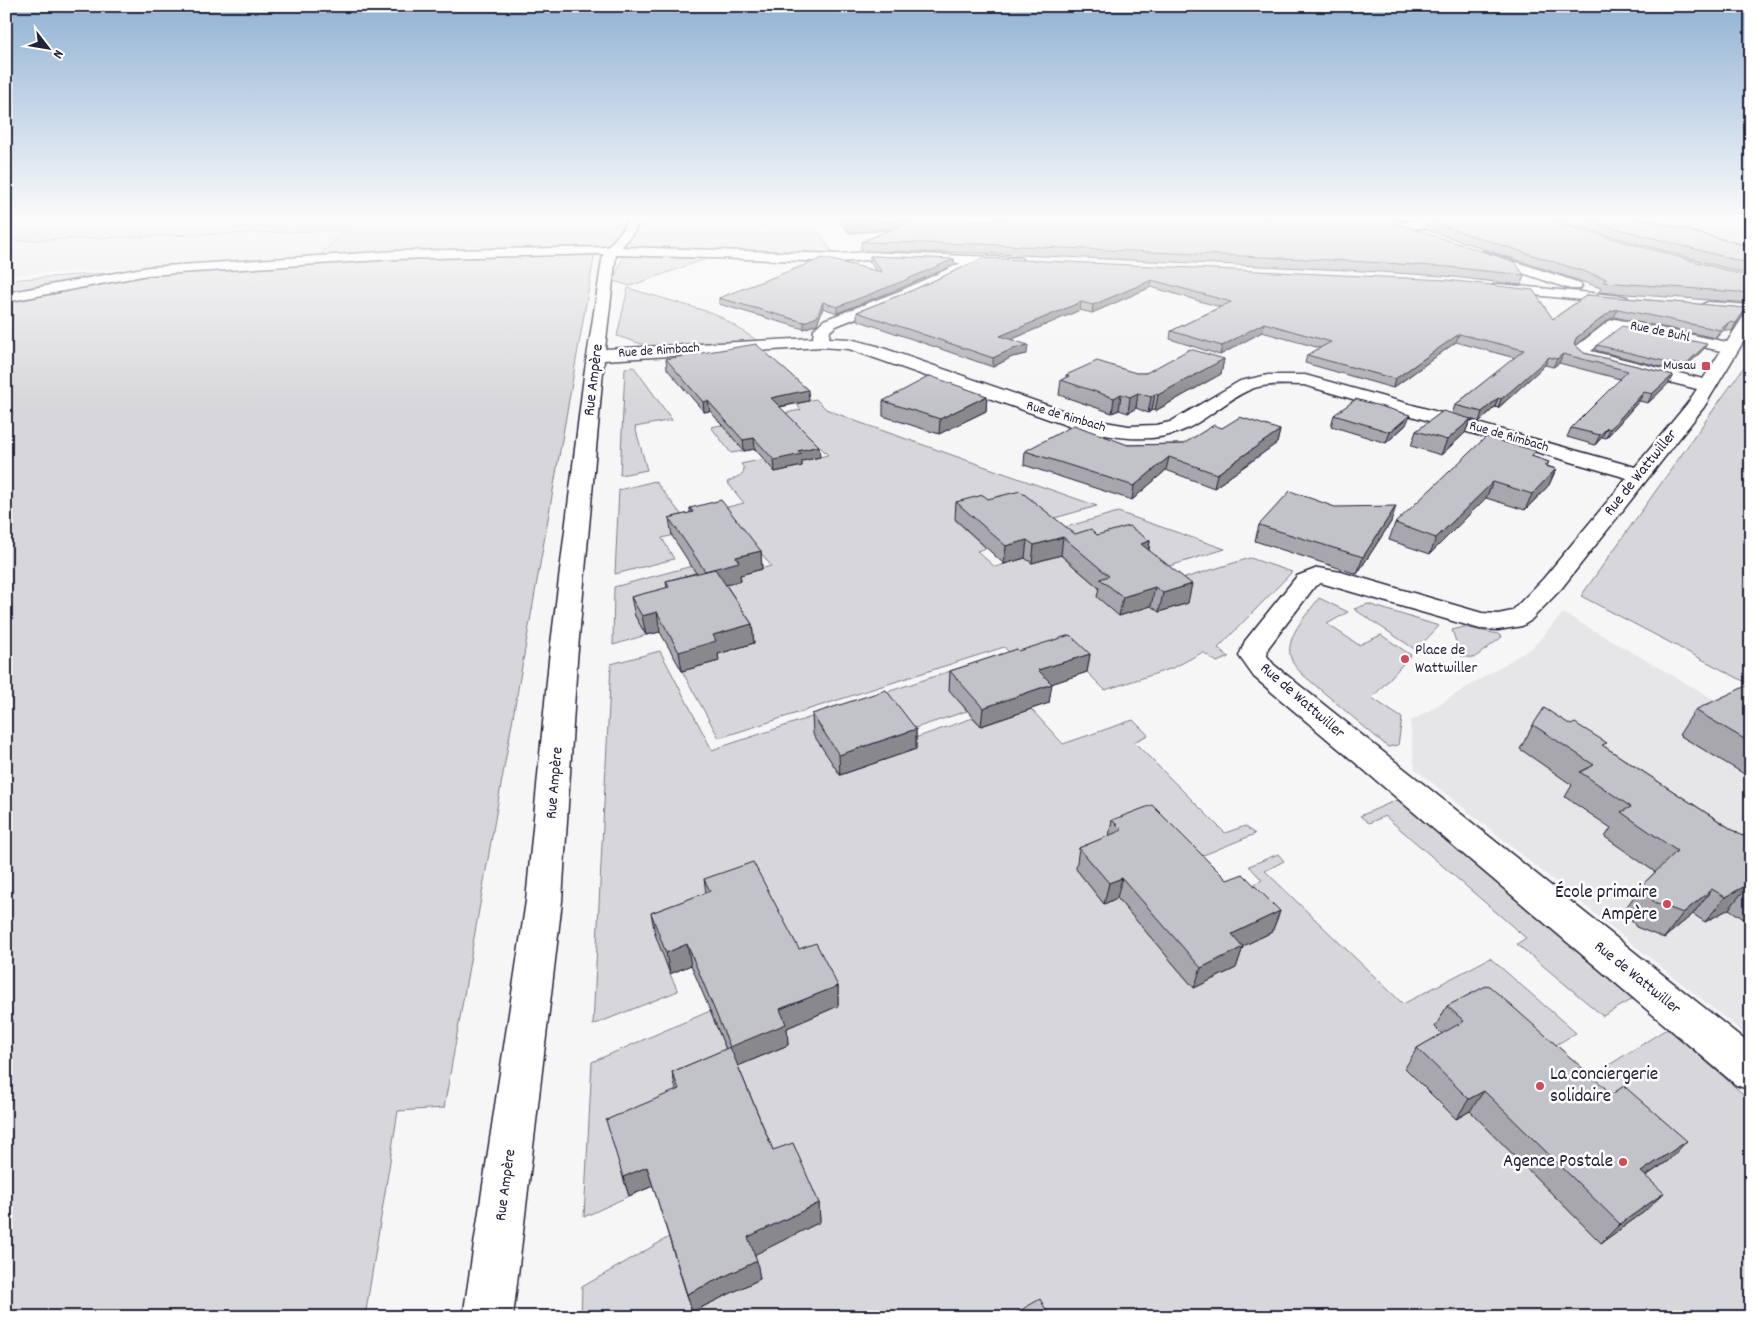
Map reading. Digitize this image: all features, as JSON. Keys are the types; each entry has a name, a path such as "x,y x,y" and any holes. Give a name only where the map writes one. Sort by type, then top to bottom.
{"street":[{"path":"6,298 86,282"},
{"name":"Rue Ampère","path":"488,1317 544,902 563,660 606,282"},
{"path":"821,342 822,329 830,322 931,282"},
{"path":"1565,282 1580,289 1588,297"},
{"path":"1486,286 1637,301"},
{"path":"1692,306 1750,312"},
{"name":"Rue de Wattwiller","path":"1750,312 1731,348 1695,407 1552,584 1521,616 1513,620 1498,622 1480,620 1332,577 1318,576 1306,581 1255,648 1253,656 1264,671 1751,1072"},
{"name":"Rue de Buhl","path":"1708,386 1587,356 1580,352 1615,324 1731,348"},
{"name":"Rue de Rimbach","path":"597,355 821,342 842,343 864,348 1043,412 1103,430 1129,432 1156,431 1177,426 1246,385 1269,380 1305,380 1640,475"}],"shaded area":[{"path":"6,282 590,282 444,1108 398,1111 365,1317 6,1317"},
{"path":"616,282 642,282 630,286"},
{"path":"628,288 716,314 758,341 648,346 617,336"},
{"path":"1751,357 1751,685 1581,596"},
{"path":"634,367 672,420 635,427 647,470 620,475 625,368"},
{"path":"816,399 826,409 858,422 1097,506 1037,523 955,520 986,548 977,551 995,567 1025,558 1032,563 1045,533 1118,512 1225,549 1160,569 1061,556 1106,594 1151,606 1159,612 1165,584 1250,558 1292,572 1218,648 1229,657 1217,662 1203,652 1173,668 1105,690 1087,672 1024,667 1004,647 719,738 682,671 718,661 716,655 754,643 635,616 646,635 613,645 614,587 692,566 707,590 738,575 771,566 759,550 695,530 662,538 674,559 615,574 619,490 655,481 684,518 744,503 727,482 743,474 744,468 741,464 764,459 799,462 828,455 817,444 735,440 744,451 731,453 711,427 801,410 796,403"},
{"path":"1319,598 1348,612 1327,624 1359,645 1381,635 1411,655 1372,698 1402,718 1398,745 1388,747 1302,674 1293,663 1290,644 1293,636"},
{"path":"1368,604 1439,626 1416,650 1354,609"},
{"name":"École primaire Ampère","path":"1563,613 1751,720 1751,1039 1415,769 1410,722 1533,647"},
{"path":"1464,627 1498,634 1502,637 1474,658 1461,656 1452,630"},
{"path":"660,651 712,750 1002,654 949,689 967,711 903,732 840,775 915,749 909,740 973,718 981,726 1031,709 1063,744 1133,720 1148,735 1134,742 1225,833 1245,826 1255,834 1184,863 1076,869 1104,904 1117,898 1194,988 1236,894 1262,880 1249,866 1278,854 1284,861 1265,871 1403,1004 1490,958 1576,1033 1534,1058 1436,1027 1451,1042 1456,1119 1470,1111 1601,1243 1590,1077 1668,1028 1751,1101 1751,1317 581,1317 582,1287 669,1237 760,1279 613,1140 629,1196 584,1217 592,1062 710,1011 733,1067 782,1030 801,970 756,883 670,974 678,991 593,1025 611,664"},
{"path":"1399,799 1633,999 1603,1016 1517,944 1526,938 1385,816 1369,823 1360,816"}],"building":[{"path":"761,282 902,282 837,307 823,302 817,317 804,322 719,298"},
{"path":"931,282 1148,282 1093,305 1081,302 1000,336 1028,345 1012,349 993,358 857,312"},
{"path":"1158,282 1462,282 1533,290 1553,319 1587,295 1746,308 1736,323 1729,322 1720,330 1618,309 1611,311 1576,338 1574,344 1584,353 1673,375 1652,394 1644,392 1610,429 1607,428 1600,435 1571,428 1628,371 1563,354 1557,359 1549,357 1511,391 1501,399 1498,398 1482,412 1455,405 1524,350 1459,334 1395,379 1307,355 1331,342 1264,323 1222,346 1171,331 1231,302"},
{"path":"1603,282 1751,282 1751,293"},
{"path":"1622,326 1707,344 1684,366 1597,345"},
{"path":"756,344 808,390 771,398 819,446 798,451 802,454 774,460 754,438 743,440 708,401 703,402 666,359"},
{"path":"1190,349 1224,359 1151,397 1138,393 1130,397 1121,394 1114,398 1061,380 1069,376 1066,375 1097,361 1136,373 1146,373"},
{"path":"930,376 987,396 940,419 883,401"},
{"path":"1356,399 1410,415 1390,432 1334,415"},
{"path":"1443,411 1471,419 1447,440 1416,431"},
{"path":"1240,417 1280,430 1217,474 1169,457 1134,486 1025,451 1074,425 1128,445 1183,444 1214,425 1222,428"},
{"path":"1486,437 1536,451 1531,456 1549,462 1545,466 1556,469 1532,494 1493,482 1436,538 1395,523"},
{"path":"1020,491 1075,534 1091,529 1097,535 1129,526 1150,541 1141,544 1192,584 1163,593 1155,587 1123,597 1100,579 1109,576 1063,537 1034,545 1027,540 1006,546 956,502 983,495 988,499"},
{"path":"1290,491 1335,507 1396,506 1363,557 1259,525"},
{"path":"721,500 761,551 736,557 739,562 705,571 669,518 693,512 690,508"},
{"path":"715,569 752,624 713,635 716,641 679,652 657,612 642,616 631,597 669,587 666,581"},
{"path":"1070,635 1090,654 1038,670 1052,684 983,708 950,671 1017,649 1019,651"},
{"path":"1746,686 1751,689 1751,743 1695,710"},
{"path":"886,690 916,729 839,755 812,714"},
{"path":"1544,708 1571,725 1575,723 1607,743 1602,745 1742,836 1751,831 1751,885 1749,884 1725,897 1712,889 1683,913 1654,902 1643,884 1677,851 1621,812 1631,807 1580,772 1594,765 1533,725"},
{"path":"1152,805 1227,880 1243,874 1280,911 1232,934 1243,947 1201,968 1122,878 1109,883 1079,848 1122,830 1112,820"},
{"path":"753,862 799,949 816,943 838,986 780,1009 786,1024 730,1047 687,944 666,953 651,913 710,891 704,879"},
{"path":"1488,985 1612,1094 1624,1086 1687,1141 1641,1172 1664,1193 1620,1224 1484,1091 1469,1099 1417,1048 1464,1021 1447,1006"},
{"path":"730,1047 773,1150 793,1143 819,1203 748,1237 757,1261 687,1294 647,1167 623,1177 606,1120 679,1089 672,1072"},
{"path":"1040,1299 1050,1317 1009,1317"}],"place":[{"name":"Musau","path":"1706,366"},
{"name":"Place de Wattwiller","path":"1405,659"},
{"name":"École primaire Ampère","path":"1667,904"},
{"name":"La conciergerie solidaire","path":"1540,1086"},
{"name":"Agence Postale","path":"1623,1162"}]}
